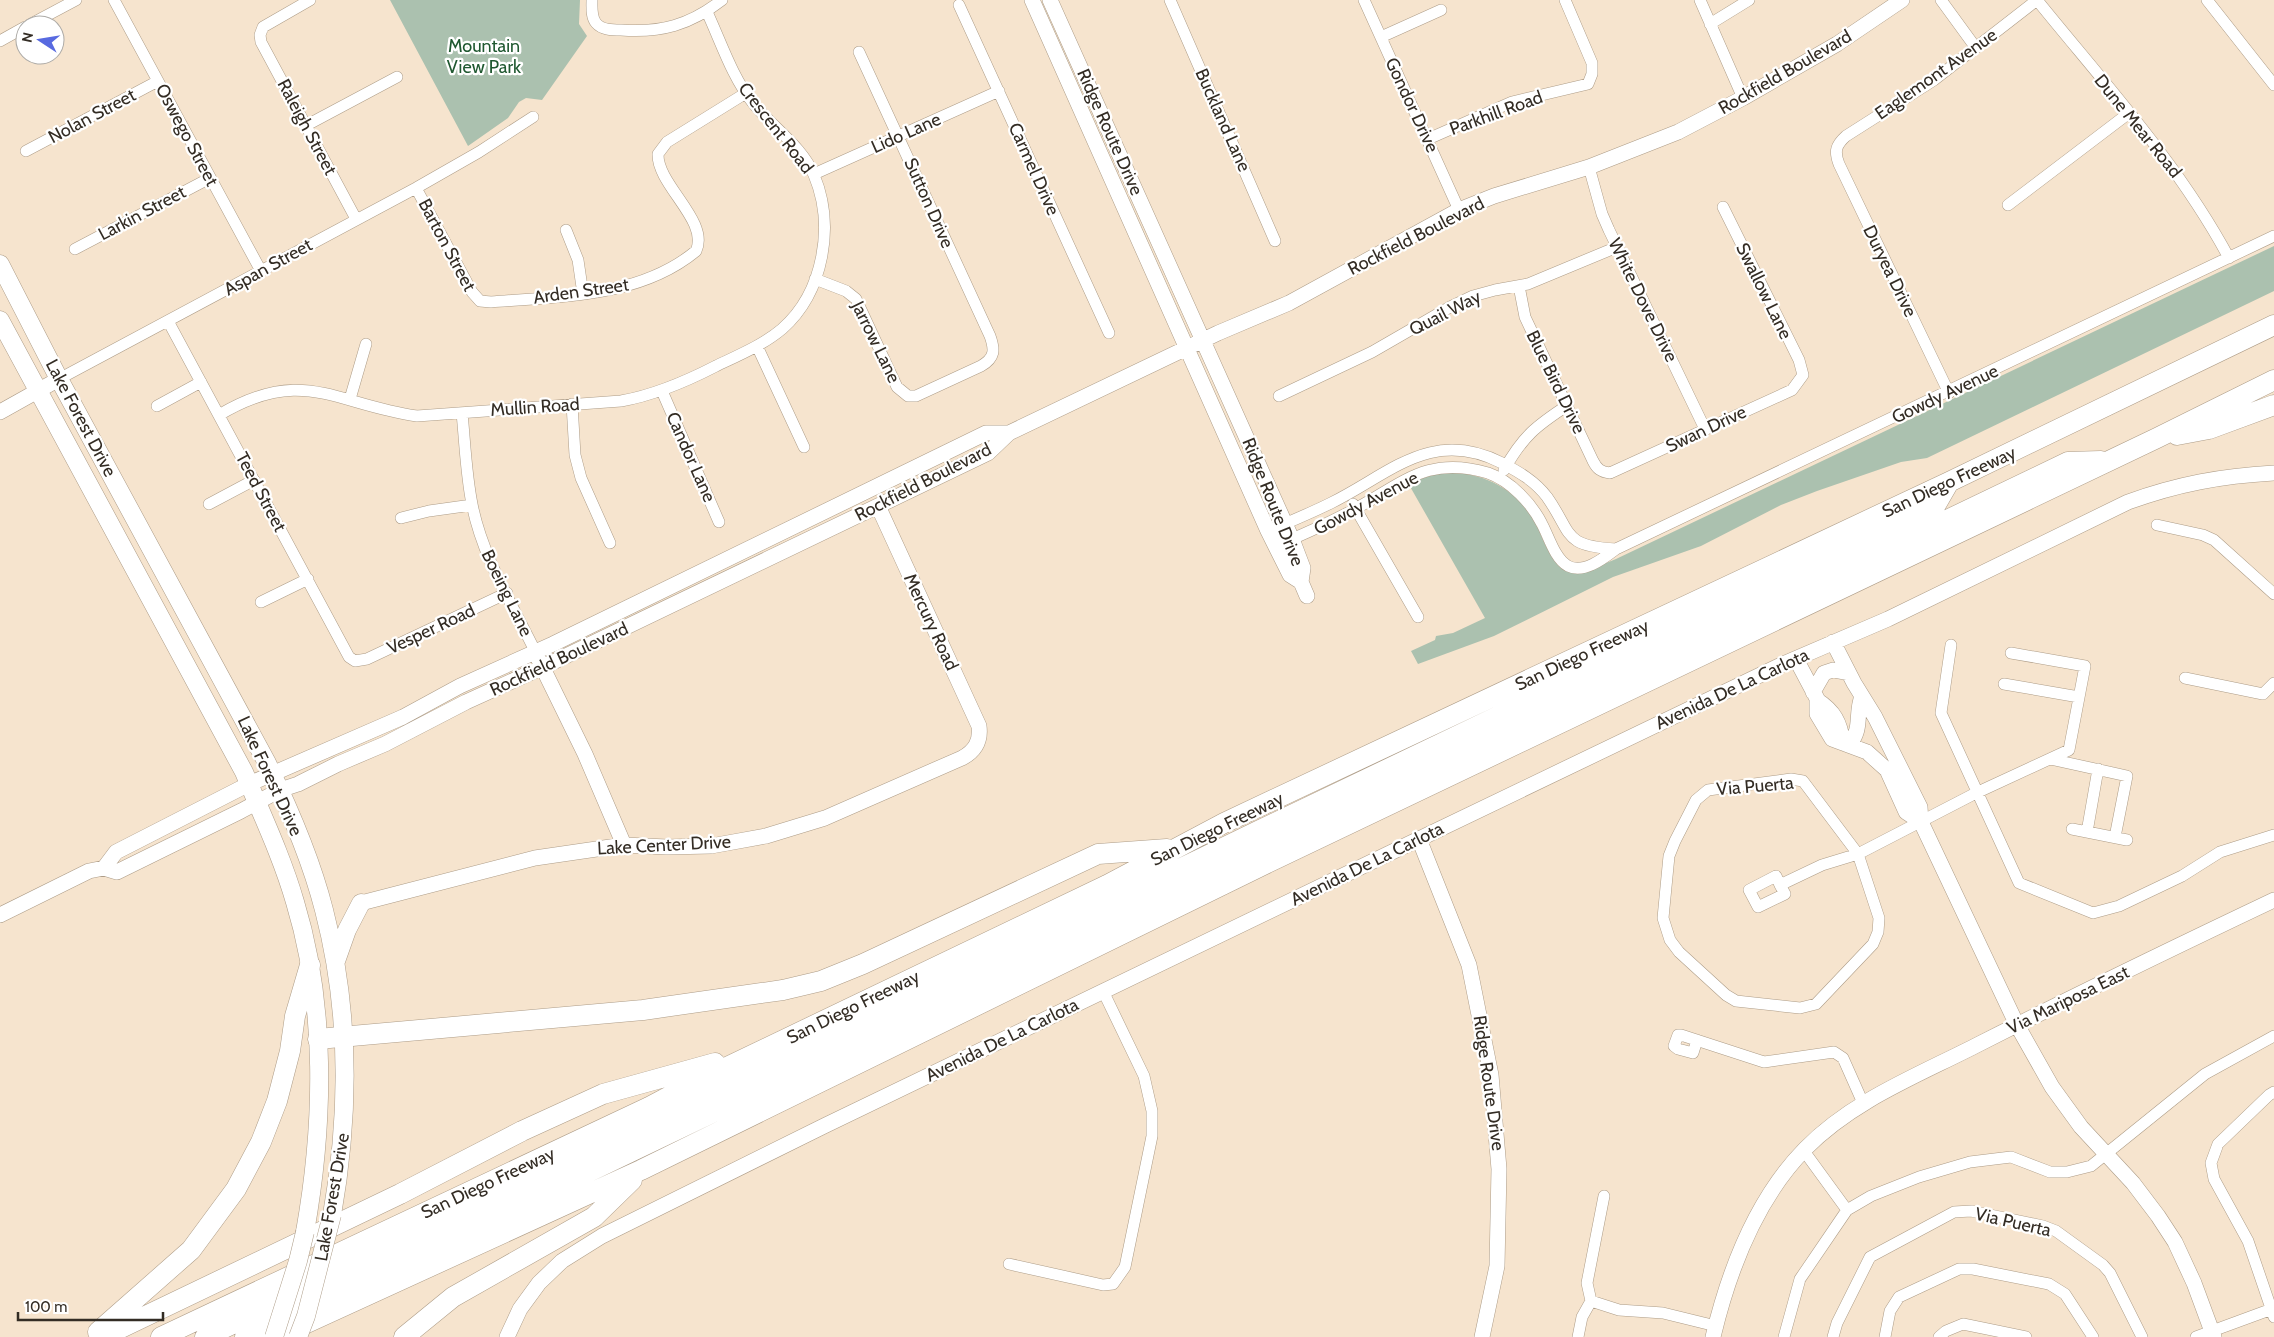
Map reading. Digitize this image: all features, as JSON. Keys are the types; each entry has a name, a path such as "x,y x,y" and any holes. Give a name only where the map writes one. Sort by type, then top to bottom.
{"highway":[{"name":"San Diego Freeway","path":"161,1337 640,1112 763,1050 1100,889 1175,848 1949,482 2274,325"},
{"path":"283,1336 641,1170 1261,866 2157,438 2274,380"},
{"path":"2157,438 2209,429 2274,406"},
{"path":"246,1337 2068,462 2110,460"},
{"path":"205,1337 524,1187 1222,848 1934,508 1949,482"},
{"path":"318,1039 643,1010 783,990 821,981 863,964 1098,854 1175,848"},
{"path":"92,1337 190,1250 236,1189 261,1142 274,1109 290,1051 295,1016 310,965"},
{"path":"102,1337 400,1194 522,1131 603,1094 763,1050"},
{"path":"404,1337 453,1298 594,1217 641,1170"}],"main road":[{"name":"Ridge Route Drive","path":"1032,0 1188,347 1268,531 1290,575 1304,589 1303,568 1292,539 1050,0"},
{"name":"Rockfield Boulevard","path":"104,868 116,852 249,784 276,782 298,784 385,744 466,702 543,667 988,453 1009,433 1203,340 1290,303 1459,210 1494,196 1589,167 1665,138 1743,98 1837,44 1902,0"},
{"name":"Lake Forest Drive","path":"0,264 59,379 276,782 315,879 324,908 335,964 344,1036 345,1113 338,1180 332,1215 306,1316 283,1336"},
{"name":"Lake Forest Drive","path":"0,320 249,784 273,837 296,903 310,965 318,1039 314,1161 304,1232 283,1336"},
{"name":"Aspan Street","path":"0,412 59,379"},
{"name":"Rockfield Boulevard","path":"0,915 90,871 104,868 117,872 257,803 276,782 460,686 986,433 1009,433"},
{"name":"Avenida De La Carlota","path":"507,1337 520,1309 539,1283 562,1261 602,1236 1103,991 1796,659 1888,619 2128,502 2164,488 2206,479 2274,473"},
{"path":"878,506 883,484"},
{"name":"Mercury Road","path":"878,506 978,726 979,740"},
{"path":"1833,642 1875,717 1920,807 1921,822 2017,1025 2052,1087 2081,1128 2134,1183 2175,1242 2194,1284 2213,1334"},
{"name":"Boeing Lane","path":"535,651 585,754 624,845"},
{"path":"1796,659 1815,696 1817,714 1832,739 1867,752 1887,770 1906,812 1921,822"},
{"path":"1815,696 1824,673 1833,670 1849,673"},
{"path":"1846,744 1856,736 1859,723 1857,709 1862,696"},
{"name":"Lake Center Drive","path":"361,903 535,858 624,845 711,846 766,836 824,818 962,758 972,752 979,740"},
{"name":"Ridge Route Drive","path":"1419,839 1469,965 1491,1075 1500,1168 1497,1256 1482,1337"},
{"name":"Via Mariposa East","path":"1715,1332 1744,1244 1766,1199 1804,1151 1829,1126 1863,1103 2017,1025 2274,900"},
{"path":"335,964 347,930 361,903"}],"street":[{"path":"48,15 76,0"},
{"name":"Oswego Street","path":"114,0 261,271"},
{"name":"Raleigh Street","path":"310,0 263,27 260,34 261,42 356,219"},
{"path":"592,0 592,15 595,22 601,27 629,31 659,30 689,21 707,12 722,0"},
{"name":"Buckland Lane","path":"1170,0 1275,242"},
{"name":"Gondor Drive","path":"1364,0 1459,210"},
{"name":"Parkhill Road","path":"1428,139 1512,102 1583,86 1591,79 1593,70 1590,58 1565,0"},
{"path":"1700,0 1743,98"},
{"path":"1710,24 1749,0"},
{"path":"1941,0 1976,48"},
{"name":"Eaglemont Avenue","path":"1836,149 1839,142 1846,136 1934,80 2037,0"},
{"name":"Dune Mear Road","path":"2037,0 2191,192 2229,258"},
{"path":"2207,0 2274,85"},
{"name":"Carmel Drive","path":"959,5 1109,333"},
{"path":"1381,37 1441,10"},
{"name":"Crescent Road","path":"707,12 737,78 746,93 801,155 814,174 822,206 825,241 815,279"},
{"path":"0,41 15,33"},
{"name":"Sutton Drive","path":"859,52 994,346 994,355 988,362 922,393 908,396"},
{"path":"307,125 397,77"},
{"name":"Nolan Street","path":"26,151 158,81"},
{"name":"Lido Lane","path":"814,174 999,91"},
{"name":"Arden Street","path":"480,301 490,302 614,290 656,275 691,255 699,244 697,230 660,167 658,154 667,142 746,93"},
{"path":"2008,205 2128,113"},
{"name":"Aspan Street","path":"59,379 416,188 533,117"},
{"name":"Duryea Drive","path":"1836,149 1835,156 1949,393"},
{"name":"White Dove Drive","path":"1589,167 1602,214 1705,428"},
{"name":"Larkin Street","path":"75,249 210,178"},
{"name":"Barton Street","path":"416,188 472,292 480,301"},
{"name":"Swallow Lane","path":"1723,207 1799,360 1803,375"},
{"path":"566,230 578,260 583,294"},
{"name":"Gowdy Avenue","path":"1276,546 1356,508 1410,476 1442,468 1466,468 1490,474 1500,479 1529,504 1541,522 1558,556 1568,566 1578,568 1596,564 1616,549 1949,393 2274,236"},
{"name":"Quail Way","path":"1279,396 1372,352 1450,307 1480,294 1538,280 1617,247"},
{"name":"Mullin Road","path":"219,415 255,398 285,390 318,391 417,416 620,401 652,395 756,346 773,336 788,322 805,300 815,279"},
{"name":"Jarrow Lane","path":"815,279 846,291 856,299 868,321 897,387 908,396"},
{"name":"Blue Bird Drive","path":"1519,286 1525,317 1597,468 1603,473"},
{"name":"Teed Street","path":"168,321 349,657 355,661"},
{"path":"350,399 366,344"},
{"path":"756,346 804,447"},
{"name":"Swan Drive","path":"1603,473 1617,470 1705,428 1792,390 1803,375"},
{"path":"157,406 202,382"},
{"name":"Candor Lane","path":"662,391 719,522"},
{"path":"572,404 575,455 581,478 610,543"},
{"path":"1500,479 1517,447 1532,430 1568,405"},
{"name":"Boeing Lane","path":"462,412 472,504 484,546 535,651"},
{"name":"Gowdy Avenue","path":"1268,531 1332,503 1408,459 1429,452 1474,452 1490,457 1532,480 1568,534 1578,542 1593,548 1616,549"},
{"path":"208,504 254,480"},
{"path":"1348,494 1418,617"},
{"path":"401,518 472,504"},
{"path":"2157,525 2203,535 2214,540 2274,594"},
{"path":"261,602 308,580"},
{"name":"Vesper Road","path":"355,661 367,659 507,593"},
{"path":"1951,646 1941,713 1976,793 2019,883 2093,913 2119,906 2182,876 2220,852 2274,835"},
{"path":"1780,885 1822,865 1858,854 1976,793 2069,750 2085,666 2011,653"},
{"path":"2185,678 2263,694 2274,683"},
{"path":"2004,684 2079,697"},
{"path":"2050,759 2127,776 2115,837"},
{"path":"2087,832 2098,769"},
{"name":"Via Puerta","path":"1791,779 1803,781 1858,854 1879,918 1878,932 1873,944 1816,1004 1800,1008 1736,1001 1726,995 1686,958 1670,940 1663,918 1669,856 1696,800 1708,790 1791,779"},
{"path":"2072,829 2127,840"},
{"path":"1009,1264 1103,1284 1113,1284 1125,1267 1151,1142 1152,1111 1144,1076 1103,991"},
{"path":"1784,1337 1800,1279 1847,1210 1871,1196 1911,1180 1970,1162 2011,1157 2050,1172 2067,1172 2091,1166 2205,1074 2274,1036"},
{"path":"1697,1040 1764,1062 1834,1052 1844,1058 1863,1103"},
{"path":"2196,1337 2213,1334 2273,1313 2248,1241 2214,1180 2212,1162 2218,1144 2274,1092"},
{"path":"1804,1151 1847,1210"},
{"path":"1578,1337 1582,1318 1591,1301 1587,1283 1604,1196"},
{"name":"Via Puerta","path":"1833,1337 1837,1323 1870,1257 1954,1212 1971,1211 2043,1226 2056,1231 2110,1273 2142,1337"},
{"path":"1885,1337 1890,1311 1899,1297 1959,1269 1973,1268 2050,1284 2065,1294 2093,1337"},
{"path":"1591,1301 1619,1310 1663,1313 1715,1332"},
{"path":"1939,1337 1946,1331 1963,1324 2026,1337"}],"green space":[{"name":"Mountain View Park","path":"390,0 580,0 579,24 587,36 542,100 526,98 519,102 508,118 468,146"},
{"path":"2274,246 2274,291 1927,458 1901,462 1781,505 1701,546 1613,577 1494,636 1418,664 1411,651 1435,640 1436,636 1453,633 1485,618 1408,483 1433,475 1461,473 1483,478 1504,488 1522,503 1529,512 1555,560 1565,566 1584,572 1616,559"}]}
